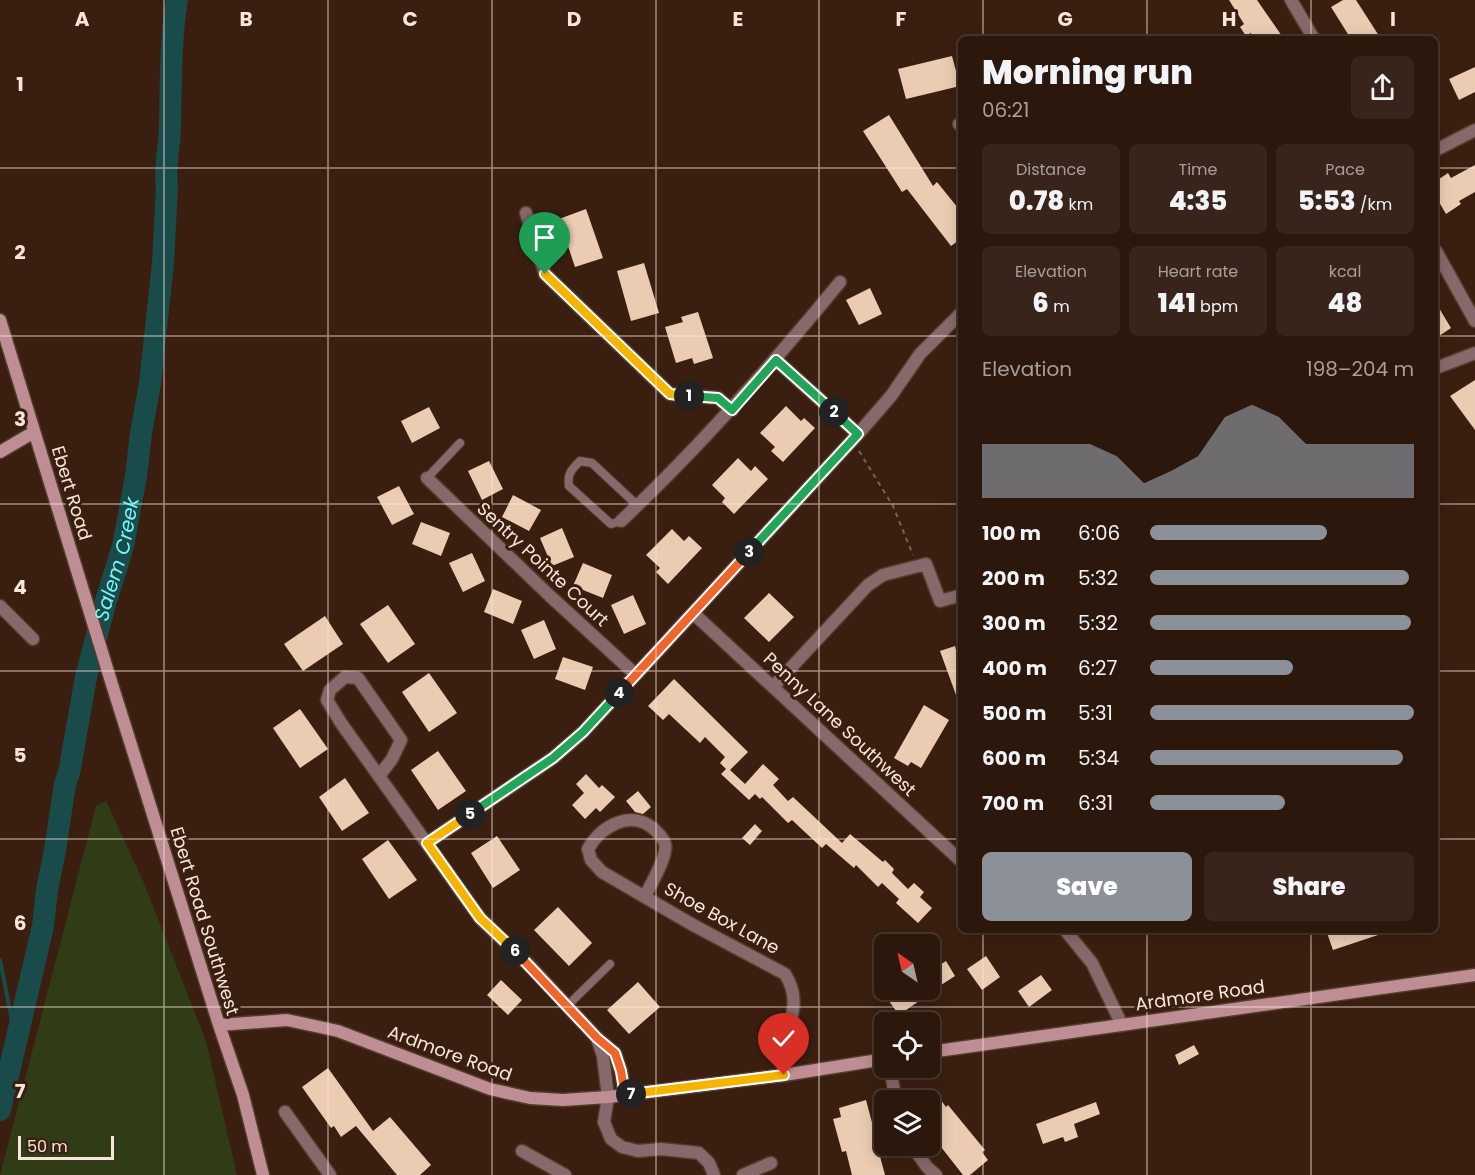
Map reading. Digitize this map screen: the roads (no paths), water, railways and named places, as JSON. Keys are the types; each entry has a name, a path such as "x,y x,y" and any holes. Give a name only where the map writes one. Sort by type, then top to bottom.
{"street":[{"path":"1291,0 1312,36"},
{"path":"1438,149 1475,130"},
{"path":"525,213 545,274 670,394 718,398 732,410"},
{"path":"1438,255 1475,321"},
{"path":"621,521 732,410 840,282"},
{"path":"427,843 561,751 583,732 855,437 891,396 920,354 958,316"},
{"name":"Ebert Road","path":"0,320 110,678"},
{"path":"1438,367 1475,353"},
{"path":"776,360 855,437"},
{"path":"0,452 34,432"},
{"name":"Sentry Pointe Court","path":"427,478 635,674"},
{"path":"773,687 868,585 883,575 926,564 940,602 958,596"},
{"path":"0,606 33,639"},
{"name":"Penny Lane Southwest","path":"693,613 958,858"},
{"path":"379,776 392,759 401,740 358,678 345,677 330,690 327,700 379,776 480,918 530,966 597,1038 615,1053 625,1095"},
{"name":"Ebert Road Southwest","path":"110,678 243,1095 263,1175"},
{"name":"Shoe Box Lane","path":"645,896 663,859 666,845 663,838 652,828 640,820 630,818 593,840 588,849 591,860 602,872 693,925 785,974 794,996 794,1008 783,1053 784,1075"},
{"path":"1067,933 1092,963 1122,1024"},
{"name":"Ardmore Road","path":"940,1051 1475,975"},
{"name":"Ardmore Road","path":"219,1025 287,1020 338,1031 490,1089 530,1098 563,1100 608,1097 784,1075 874,1061"},
{"path":"597,1038 603,1056 608,1097 604,1122 611,1139 622,1148 638,1151 661,1149 699,1153 710,1164 714,1175"},
{"path":"285,1112 330,1175"},
{"path":"522,1151 566,1175"},
{"path":"919,1156 936,1175"},
{"path":"743,1175 771,1163"}],"lane":[{"path":"427,478 460,443"},
{"path":"621,521 611,524 569,486 569,471 580,461 592,463 638,506"},
{"path":"567,1006 610,964"}],"waterway":[{"name":"Salem Creek","path":"0,1110 43,926 65,784 69,773 86,677 123,546 136,476 150,384 163,263 172,47 177,0"},
{"path":"0,960 16,1041"}]}
